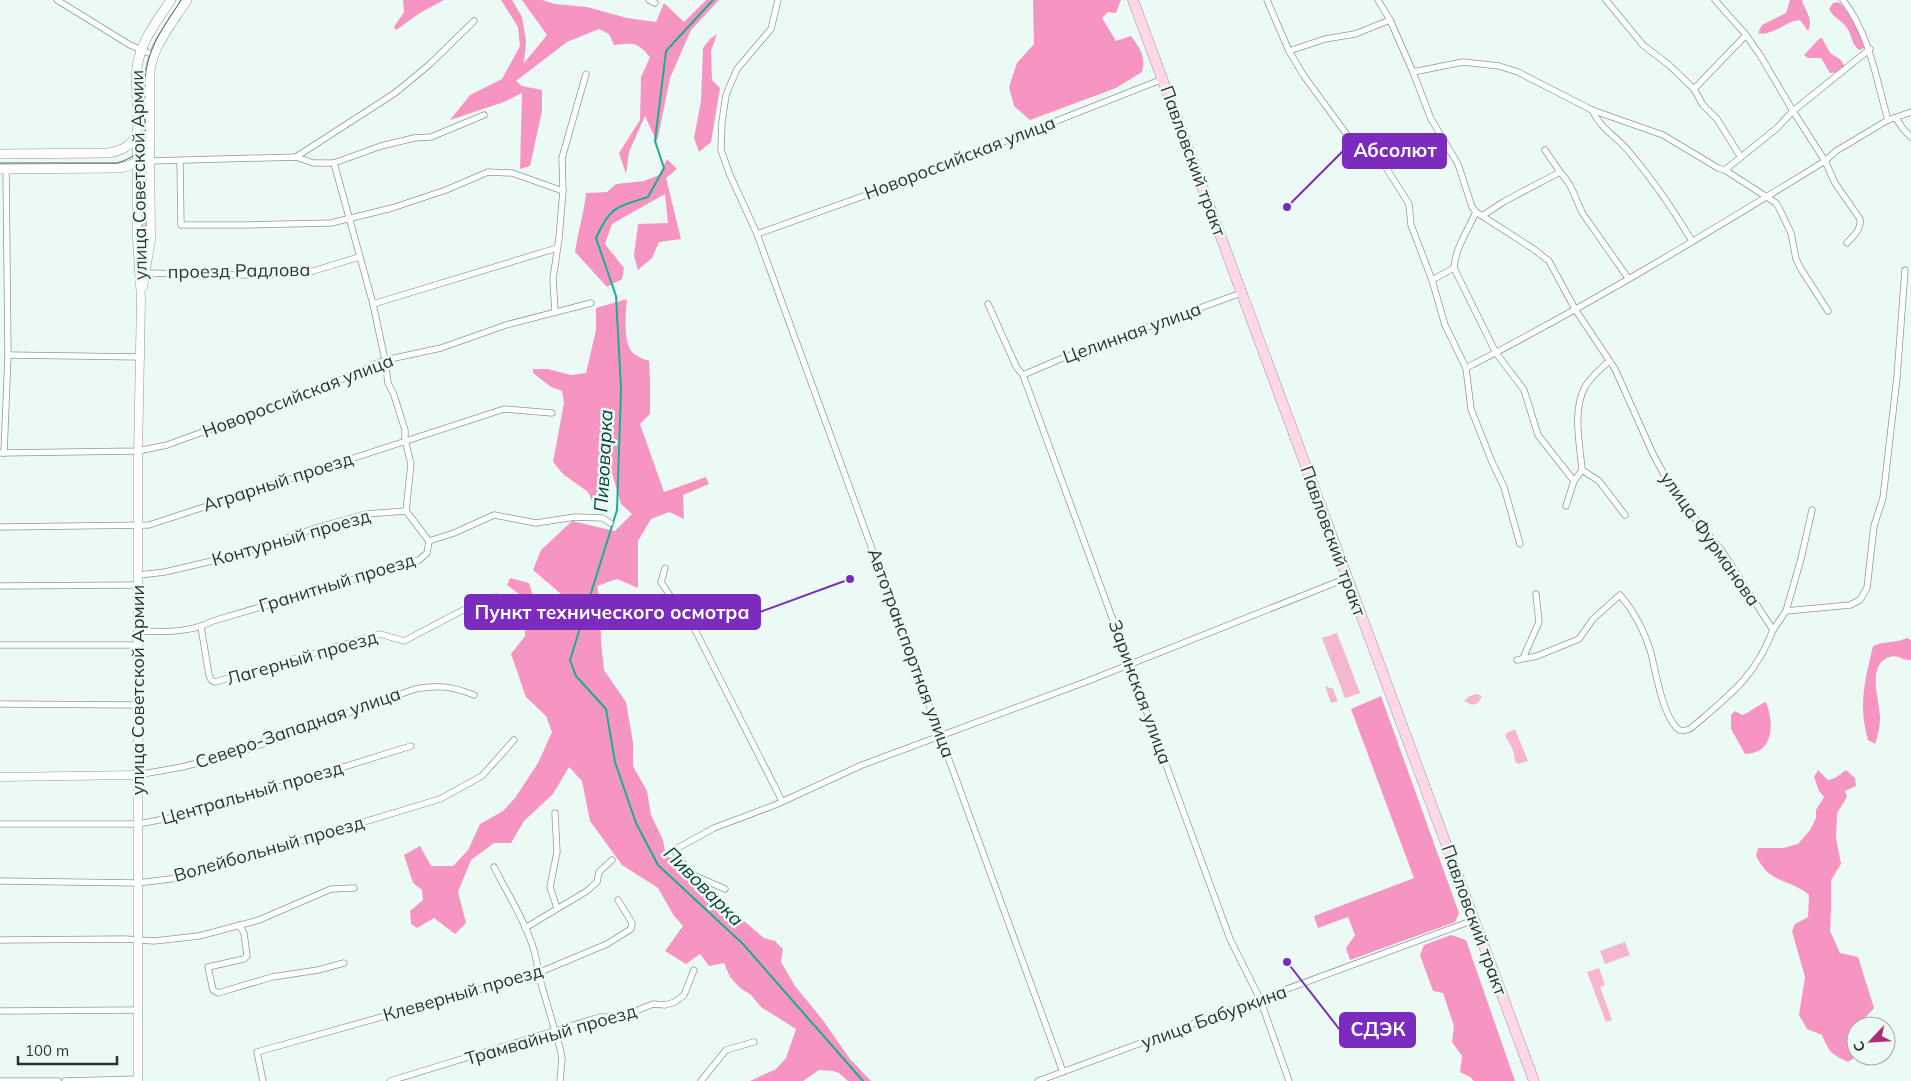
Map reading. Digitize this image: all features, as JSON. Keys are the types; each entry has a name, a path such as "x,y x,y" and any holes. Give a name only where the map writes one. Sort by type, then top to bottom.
{"main road":[{"name":"улица Советской Армии","path":"137,132 136,72 141,51 171,0"},
{"name":"улица Советской Армии","path":"142,158 150,143 150,70 154,55 187,0"},
{"name":"Павловский тракт","path":"1133,0 1534,1081"},
{"path":"0,154 107,153 122,150 134,139 137,132"},
{"path":"3,169 120,168 142,158"}],"street":[{"path":"57,0 141,51 154,55"},
{"name":"Автотранспортная улица","path":"778,0 771,29 738,69 726,95 722,122 721,150 756,234 1063,1072"},
{"path":"1267,0 1289,51 1304,76 1356,147 1370,159 1385,166 1409,204 1411,225 1432,280 1445,325 1466,368 1471,409 1504,487 1520,544"},
{"path":"1378,0 1390,20 1431,119 1458,164 1470,202 1479,214"},
{"path":"1606,0 1643,45 1669,65 1694,89 1703,105 1717,119 1740,156"},
{"path":"1714,0 1746,34 1760,54 1793,111 1825,160 1835,183 1860,218 1861,224 1858,230 1847,243"},
{"path":"1844,0 1870,49 1888,120"},
{"path":"296,157 394,93 430,64 474,20"},
{"path":"1289,51 1325,39 1355,34 1390,20"},
{"path":"1694,89 1746,34"},
{"path":"1725,170 1777,128 1793,111 1870,49"},
{"path":"1413,72 1463,62 1482,62 1499,66 1518,72 1592,110 1663,135 1718,168 1725,170 1765,198 1776,203 1786,219 1801,269 1828,311"},
{"path":"554,312 553,279 563,191 562,158 586,74"},
{"name":"Новороссийская улица","path":"756,234 956,164 975,153 1163,78"},
{"path":"1592,110 1601,127 1629,151 1666,197 1692,241"},
{"path":"1466,368 1576,309 1692,241 1765,198 1836,151 1888,120 1911,112"},
{"path":"122,150 142,158 180,160 296,157 313,163 334,163 381,146 414,138 431,137 484,115"},
{"path":"1896,118 1902,129 1911,137"},
{"name":"улица Советской Армии","path":"137,132 142,158 151,240 141,299"},
{"path":"1545,150 1573,189 1582,214 1628,278"},
{"name":"улица Советской Армии","path":"138,1080 138,451 141,299 137,239 142,158"},
{"path":"180,160 181,225 331,223 392,208 446,190 488,172 512,173 563,191"},
{"path":"334,163 373,304 388,383 405,430 411,464 406,511 429,541"},
{"path":"2,453 8,355 3,169"},
{"path":"1560,172 1479,214 1457,252 1454,268 1496,353 1524,390 1538,434 1574,481"},
{"name":"улица Фурманова","path":"1479,214 1549,261 1576,309 1623,382 1653,454 1674,493 1722,551 1774,630 1786,611 1801,559 1812,510"},
{"path":"373,304 557,248"},
{"name":"проезд Радлова","path":"146,272 243,275 283,274 310,272 359,257"},
{"path":"1432,280 1454,268"},
{"path":"1786,611 1850,605 1860,600 1867,588 1874,526 1883,498 1888,465 1906,270"},
{"name":"Целинная улица","path":"1023,375 1065,357 1242,293"},
{"name":"Новороссийская улица","path":"2,453 138,451 167,446 318,390 385,360 440,348 506,325 591,303"},
{"name":"Заринская улица","path":"988,304 1017,368 1023,375 1230,939 1260,1000 1289,1081"},
{"path":"8,355 141,357"},
{"path":"1566,506 1574,481 1582,470 1578,418 1581,400 1585,387 1609,361"},
{"name":"Аграрный проезд","path":"0,527 139,526 158,522 504,409 552,413"},
{"path":"1582,470 1599,481 1625,515"},
{"name":"Контурный проезд","path":"139,575 165,572 237,556 320,527 366,514 406,511"},
{"name":"Гранитный проезд","path":"138,631 170,632 201,627 213,621 419,560 427,553 429,541 454,533 494,515 536,523 575,517 603,518 610,523"},
{"path":"665,568 661,582 680,611 692,624 782,802"},
{"path":"725,888 691,874 674,850 714,828 782,802 862,765 1130,665 1347,578"},
{"path":"0,586 139,585"},
{"path":"1536,594 1539,622 1520,659 1537,656 1579,639 1593,619 1620,594 1638,623 1650,653 1660,691 1672,723 1678,730 1684,731 1690,729 1740,686 1766,649 1774,630"},
{"name":"Лагерный проезд","path":"201,627 209,674 211,680 215,682 380,634 407,640 467,608 496,597"},
{"path":"0,644 138,645"},
{"name":"Северо-Западная улица","path":"0,777 137,775 182,768 240,752 415,689 438,686 456,688 474,695"},
{"path":"0,704 138,705"},
{"name":"Волейбольный проезд","path":"0,881 138,883 178,878 440,799 482,776 514,740"},
{"name":"Центральный проезд","path":"0,824 138,824 196,813 411,746"},
{"path":"556,813 557,852 550,888 557,908"},
{"path":"525,928 587,891 597,882 599,872 612,860"},
{"path":"494,867 525,928 537,962 538,973 562,1058 560,1081"},
{"path":"0,940 154,941 199,936 259,920 331,889 354,888"},
{"name":"Клеверный проезд","path":"263,1081 257,1052 538,973 607,944 624,934 632,923 618,900"},
{"name":"улица Бабуркина","path":"1038,1081 1474,920"},
{"path":"239,926 244,933 247,956 244,959 208,967 213,990 218,993 272,977 318,970 344,963"},
{"name":"Трамвайный проезд","path":"390,1081 600,1017 621,1017 653,1004 665,1005 674,1002 684,996 694,970"},
{"path":"0,1010 137,1010"},
{"path":"701,1081 726,1050 754,1042"},
{"path":"65,1081 138,1080"},
{"path":"0,1081 58,1081"}],"shaded area":[{"path":"403,0 444,0 420,13 396,30 394,27 404,12"},
{"path":"501,0 512,0 522,17 526,41 524,63 547,35 522,0 542,0 555,4 587,7 627,18 656,22 664,3 684,22 706,0 719,0 691,30 670,78 657,142 645,116 629,152 626,174 619,153 640,120 641,77 650,57 634,44 614,45 609,34 599,29 567,42 516,81 522,86 542,90 542,111 530,166 520,169 522,93 504,102 450,120 470,95 502,79 520,46 518,27"},
{"path":"1033,0 1121,0 1116,13 1108,12 1102,18 1116,41 1131,36 1141,53 1143,62 1142,72 1116,88 1030,120 1014,106 1009,87 1017,63 1034,44"},
{"path":"1790,0 1802,0 1810,19 1808,31 1800,20 1768,33 1758,33 1762,25 1786,13"},
{"path":"1838,2 1855,23 1864,48 1859,50 1856,48 1847,28 1829,9 1833,3"},
{"path":"717,34 711,51 712,80 720,88 711,142 699,152 694,138 701,101 703,48"},
{"path":"1822,38 1830,53 1841,60 1847,71 1830,73 1821,58 1808,58 1804,55"},
{"path":"667,159 677,169 666,178 681,239 659,242 652,258 638,270 634,256 638,224 668,223 665,194 612,224 605,244 624,268 622,279 607,287 575,252 586,193 607,192 616,184 644,181 659,175"},
{"path":"141,173 146,173 147,236 141,236"},
{"path":"627,299 626,336 630,349 634,354 649,361 650,414 640,424 664,492 706,477 709,484 683,495 684,519 669,512 651,519 638,541 638,588 617,579 597,586 600,599 604,670 626,702 633,743 633,766 647,791 651,815 663,840 666,857 674,858 692,868 693,881 701,897 710,892 764,938 775,941 783,949 781,962 795,986 822,1019 850,1059 871,1081 848,1081 839,1073 819,1070 803,1081 750,1081 776,1069 786,1058 796,1029 761,1007 751,995 740,988 730,977 724,963 709,966 700,954 686,964 665,951 683,926 674,916 658,888 622,865 590,821 582,781 569,767 553,794 524,821 511,843 494,843 471,860 458,892 466,923 455,934 434,918 417,928 411,924 410,911 423,900 422,890 413,883 404,855 420,846 431,866 453,866 468,850 480,824 503,811 515,798 538,763 552,732 546,716 526,697 511,654 525,636 523,597 507,585 510,578 529,583 540,620 561,594 533,570 541,550 572,521 615,531 632,514 621,504 612,473 593,503 588,492 563,474 553,462 564,403 562,391 551,387 533,373 533,369 548,369 571,375 586,373 596,330 596,308"},
{"path":"1337,633 1360,693 1345,698 1322,638"},
{"path":"1907,638 1911,640 1911,660 1895,656 1889,657 1882,661 1878,668 1876,684 1880,721 1875,744 1868,740 1863,715 1865,681 1873,646"},
{"path":"1325,686 1333,689 1338,701 1331,703"},
{"path":"1477,694 1482,696 1478,703 1472,705 1464,701 1470,696"},
{"path":"1381,696 1459,913 1455,922 1350,960 1346,948 1355,935 1348,917 1318,928 1314,916 1414,878 1351,709"},
{"path":"1766,702 1771,727 1770,736 1762,748 1745,754 1731,729 1731,715 1735,711 1742,715"},
{"path":"1515,729 1528,761 1519,764 1515,762 1513,751 1505,736"},
{"path":"1818,770 1828,780 1835,778 1846,770 1855,778 1856,786 1845,791 1847,797 1837,813 1836,838 1841,864 1831,880 1830,931 1840,953 1858,957 1874,1008 1867,1016 1846,1016 1846,1061 1831,1052 1822,1035 1807,1029 1799,1015 1805,977 1792,931 1795,924 1808,917 1809,895 1800,888 1771,875 1764,869 1756,856 1758,848 1783,848 1798,844 1810,830 1816,818 1816,810 1824,797 1819,791 1814,777"},
{"path":"1451,935 1466,940 1515,1081 1474,1081 1460,1072 1462,1056 1452,1042 1454,1026 1443,993 1433,991 1420,955 1424,945"},
{"path":"1625,942 1630,955 1605,964 1600,951"},
{"path":"1599,968 1605,985 1600,987 1612,1020 1606,1022 1587,972"}],"waterway":[{"name":"Пивоварка","path":"713,0 666,51 655,141 664,168 648,197 628,203 615,210 610,214 596,238 616,296 621,389 617,510 570,660 576,676 606,709 615,762 636,823 658,865 743,944 863,1081"}],"tram line":[{"path":"0,163 117,163 127,160 134,155 145,139 144,88 149,58 159,35 181,0"}],"place":[{"name":"Абсолют","path":"1287,207"},
{"name":"Пункт технического осмотра","path":"850,579"},
{"name":"СДЭК","path":"1287,962"}]}
